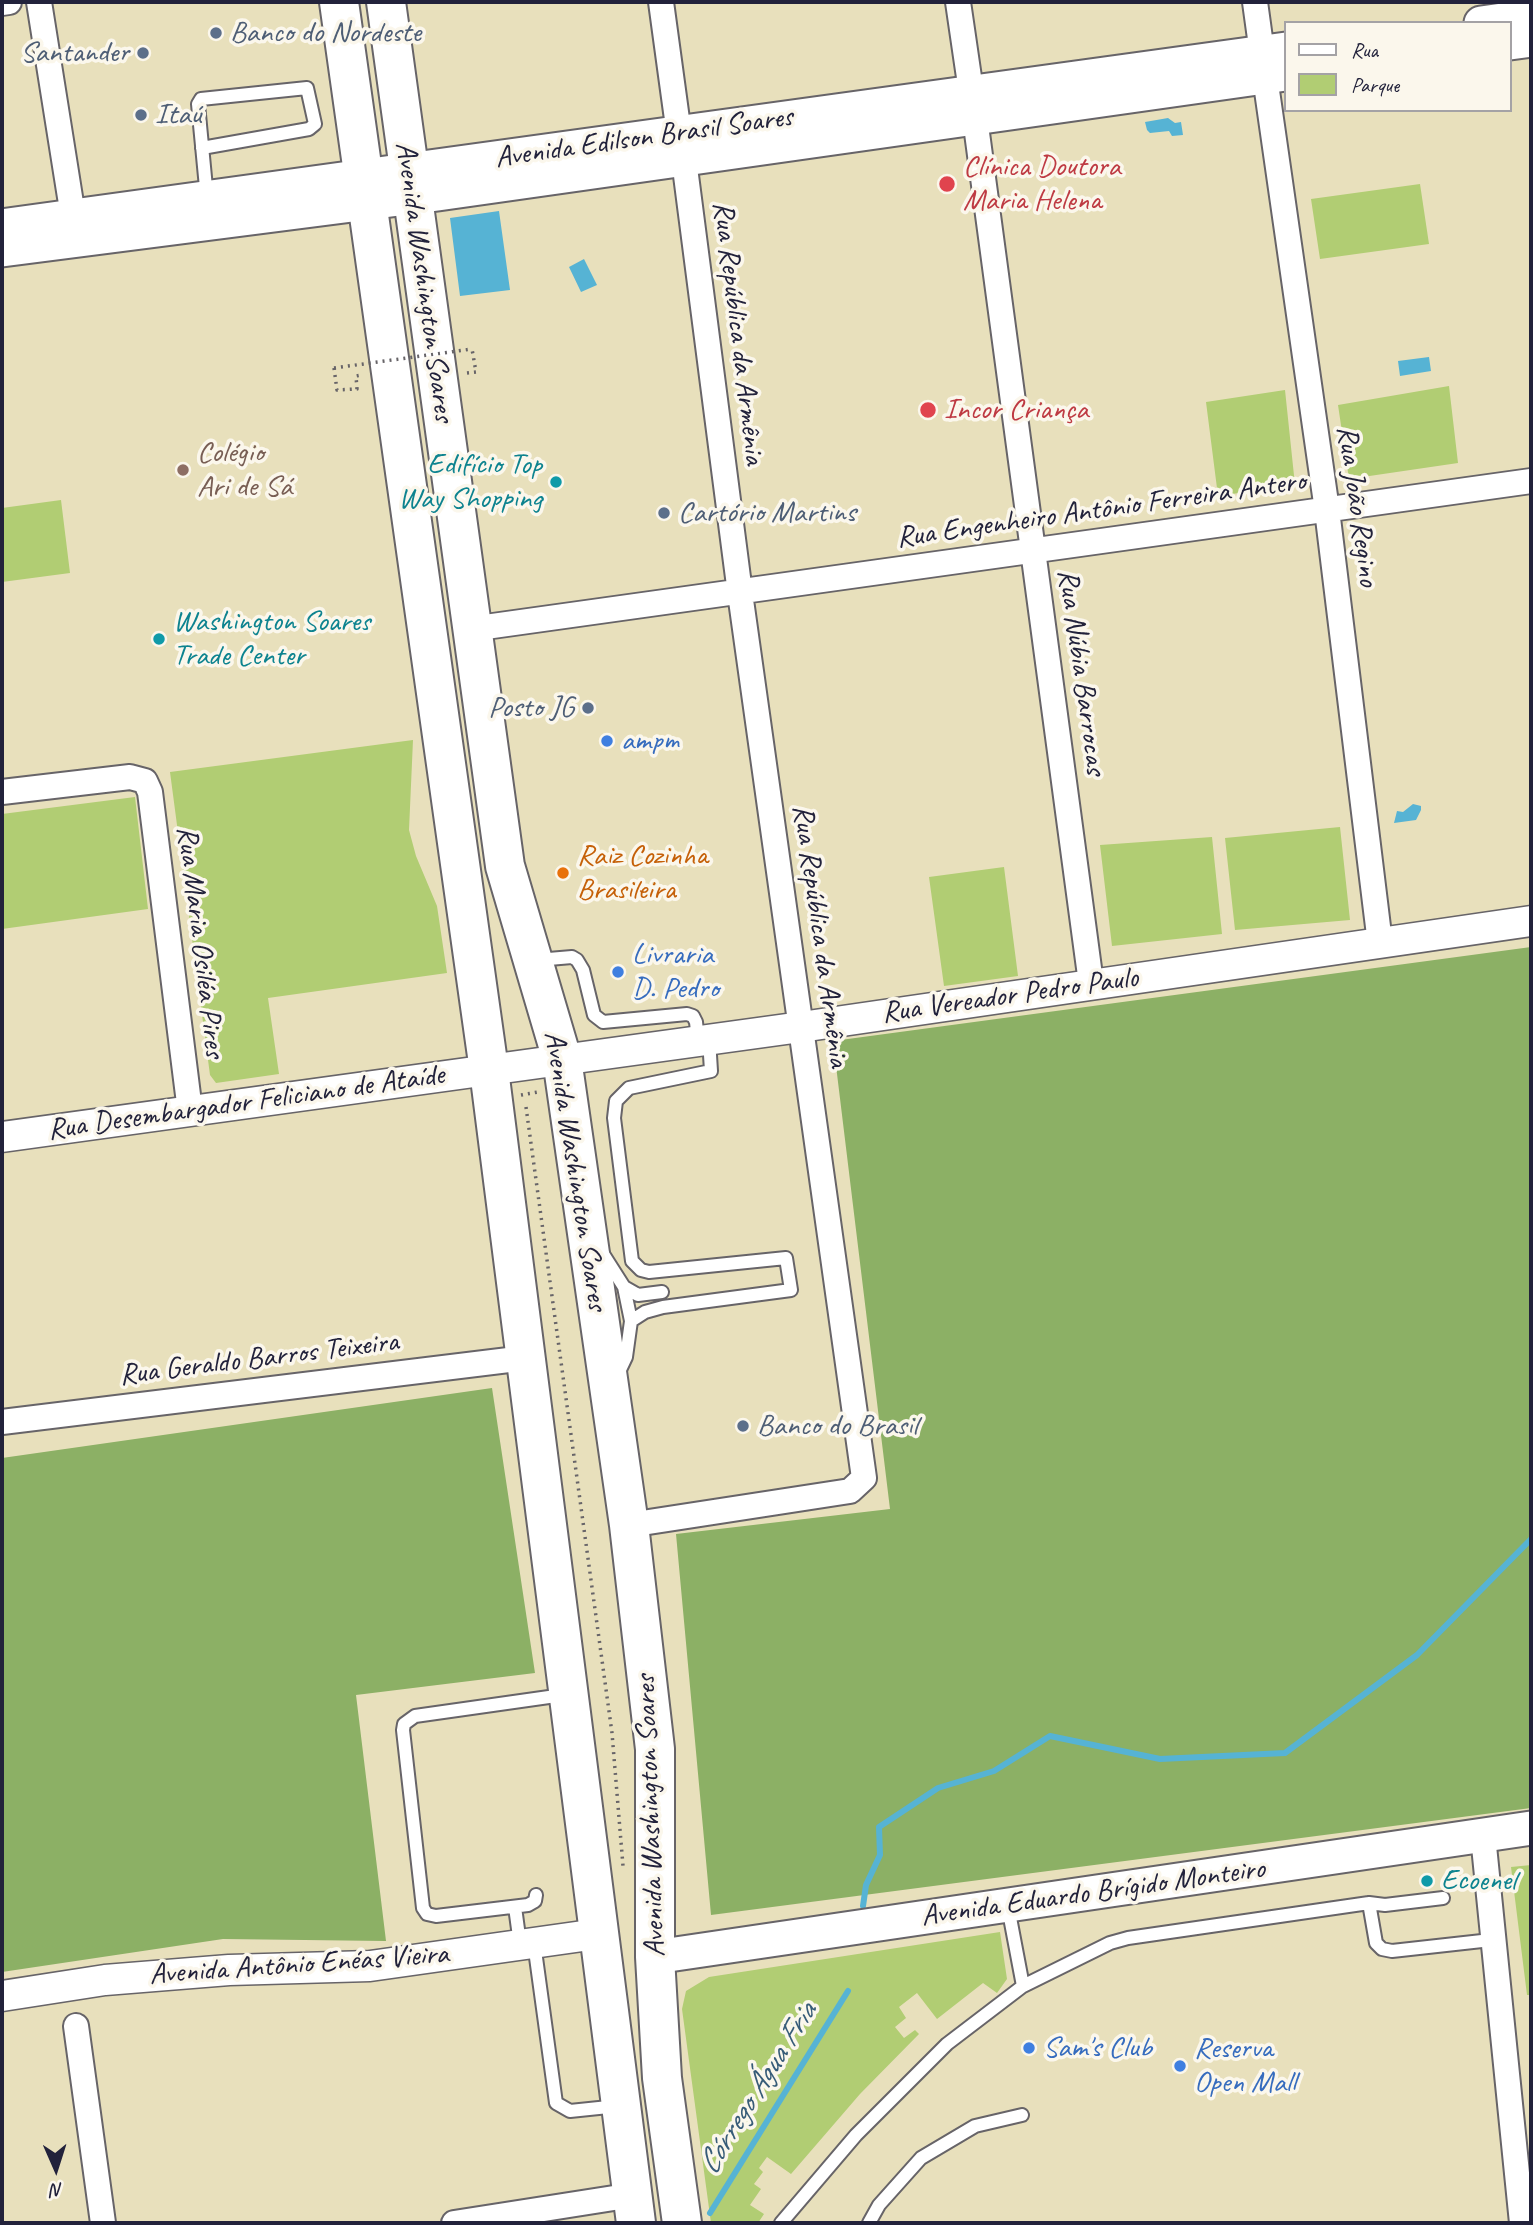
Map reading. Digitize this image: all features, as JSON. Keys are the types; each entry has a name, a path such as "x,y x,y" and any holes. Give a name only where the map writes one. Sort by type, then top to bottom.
{"highway":[{"name":"Avenida Washington Soares","path":"339,2 500,1083 525,1358 597,1934 635,2209"},
{"name":"Avenida Washington Soares","path":"386,2 505,866 533,961 587,1233 629,1525 655,1749 655,1957 662,2078 680,2210"}],"main road":[{"path":"1495,21 1531,16"},
{"path":"1512,43 1531,40"},
{"name":"Avenida Edilson Brasil Soares","path":"2,250 366,190 1275,63"},
{"name":"Avenida Edilson Brasil Soares","path":"2,226 207,198 366,190"},
{"name":"Avenida Eduardo Brígido Monteiro","path":"655,1957 1531,1828"}],"street":[{"path":"2,3 9,2"},
{"path":"39,2 74,216"},
{"name":"Rua República da Armênia","path":"629,1525 850,1491 864,1478 740,593 661,2"},
{"name":"Rua Núbia Barrocas","path":"958,2 1091,984"},
{"name":"Rua João Regino","path":"1255,2 1275,63 1380,943"},
{"name":"Rua Engenheiro Antônio Ferreira Antero","path":"471,629 1531,481"},
{"name":"Rua Maria Osiléa Pires","path":"2,792 130,777 145,781 149,792 190,1111"},
{"name":"Rua Vereador Pedro Paulo","path":"500,1083 555,1075 703,1039 1531,921"},
{"name":"Rua Desembargador Feliciano de Ataíde","path":"2,1137 190,1111 500,1083"},
{"name":"Rua Geraldo Barros Teixeira","path":"2,1422 525,1358"},
{"path":"1483,1836 1491,1940 1522,2223"},
{"name":"Avenida Antônio Enéas Vieira","path":"2,1996 132,1978 229,1970 370,1966 597,1934"},
{"path":"76,2026 103,2223"},
{"path":"454,2223 635,2209"}],"lane":[{"path":"202,148 309,129 315,124 307,88 205,97 198,104 202,148 207,198"},
{"path":"533,961 572,957 577,960 583,970 593,1015 603,1022 687,1014 693,1016 713,1065 710,1072 629,1088 616,1101 614,1118 632,1261 641,1270 649,1272 786,1258 791,1290 663,1307 645,1312 631,1321"},
{"path":"587,1233 624,1287 631,1321 626,1356 609,1389"},
{"path":"624,1287 638,1295 662,1292"},
{"path":"536,1895 535,1901 528,1905 515,1907 436,1916 428,1914 423,1908 404,1724 415,1716 567,1695"},
{"path":"781,2223 856,2135 938,2053 1023,1986 1110,1943 1128,1938 1369,1903 1385,1905 1443,1898"},
{"path":"1369,1903 1376,1943 1381,1949 1392,1951 1491,1940"},
{"path":"1008,1906 1023,1986"},
{"path":"515,1907 527,1944 556,2103 570,2111 620,2106"},
{"path":"869,2223 878,2205 921,2158 975,2126 1022,2115"}],"path":[{"path":"356,376 357,388 337,390 334,368 472,349 476,372 460,374"},
{"path":"500,1083 555,1075"}],"green space":[{"path":"1420,184 1429,244 1320,259 1311,199"},
{"path":"1449,386 1458,463 1349,479 1338,405"},
{"path":"1285,390 1295,485 1218,496 1206,402"},
{"path":"61,500 70,573 2,582 2,508"},
{"path":"413,740 409,830 416,856 437,906 447,973 268,998 279,1074 216,1083 210,1075 170,772"},
{"path":"135,797 148,909 2,929 2,814"},
{"path":"1340,827 1350,920 1235,930 1225,838"},
{"path":"1212,837 1222,934 1112,946 1100,845"},
{"path":"1004,867 1018,976 944,986 929,877"},
{"path":"1531,947 1531,1808 711,1915 676,1534 890,1509 833,1041"},
{"path":"492,1388 535,1673 356,1695 386,1941 223,1939 2,1972 2,1458"},
{"path":"1531,1865 1531,1995 1527,1995 1511,1867"},
{"path":"1000,1932 1007,1979 997,1993 983,1983 937,2019 917,1993 899,2007 906,2018 895,2027 904,2038 915,2030 919,2034 860,2094 791,2174 767,2157 759,2168 763,2172 754,2184 761,2189 750,2205 764,2214 758,2223 711,2223 682,2009 686,1991 709,1977"}],"water":[{"path":"1168,118 1175,123 1181,122 1183,135 1172,136 1169,131 1150,133 1147,130 1145,122"},
{"path":"499,211 510,290 460,296 450,218"},
{"path":"584,259 597,285 581,292 569,267"},
{"path":"1429,357 1431,371 1400,376 1398,361"},
{"path":"1413,804 1421,806 1416,820 1394,823 1397,811 1403,812"}],"waterway":[{"name":"Córrego Água Fria","path":"863,1906 866,1885 880,1855 879,1827 938,1788 994,1771 1050,1736 1160,1759 1285,1753 1417,1655 1531,1539"},
{"name":"Córrego Água Fria","path":"710,2213 848,1991"}],"place":[{"name":"Banco do Nordeste","path":"216,33"},
{"name":"Santander","path":"143,53"},
{"name":"Itaú","path":"141,115"},
{"name":"Clínica Doutora Maria Helena","path":"947,184"},
{"name":"Incor Criança","path":"928,410"},
{"name":"Colégio Ari de Sá","path":"183,470"},
{"name":"Edifício Top Way Shopping","path":"556,482"},
{"name":"Cartório Martins","path":"664,513"},
{"name":"Washington Soares Trade Center","path":"159,639"},
{"name":"Posto JG","path":"588,708"},
{"name":"ampm","path":"607,741"},
{"name":"Raiz Cozinha Brasileira","path":"563,873"},
{"name":"Livraria D. Pedro","path":"618,972"},
{"name":"Banco do Brasil","path":"743,1426"},
{"name":"Ecoenel","path":"1427,1881"},
{"name":"Sam's Club","path":"1029,2048"},
{"name":"Reserva Open Mall","path":"1180,2066"}]}
